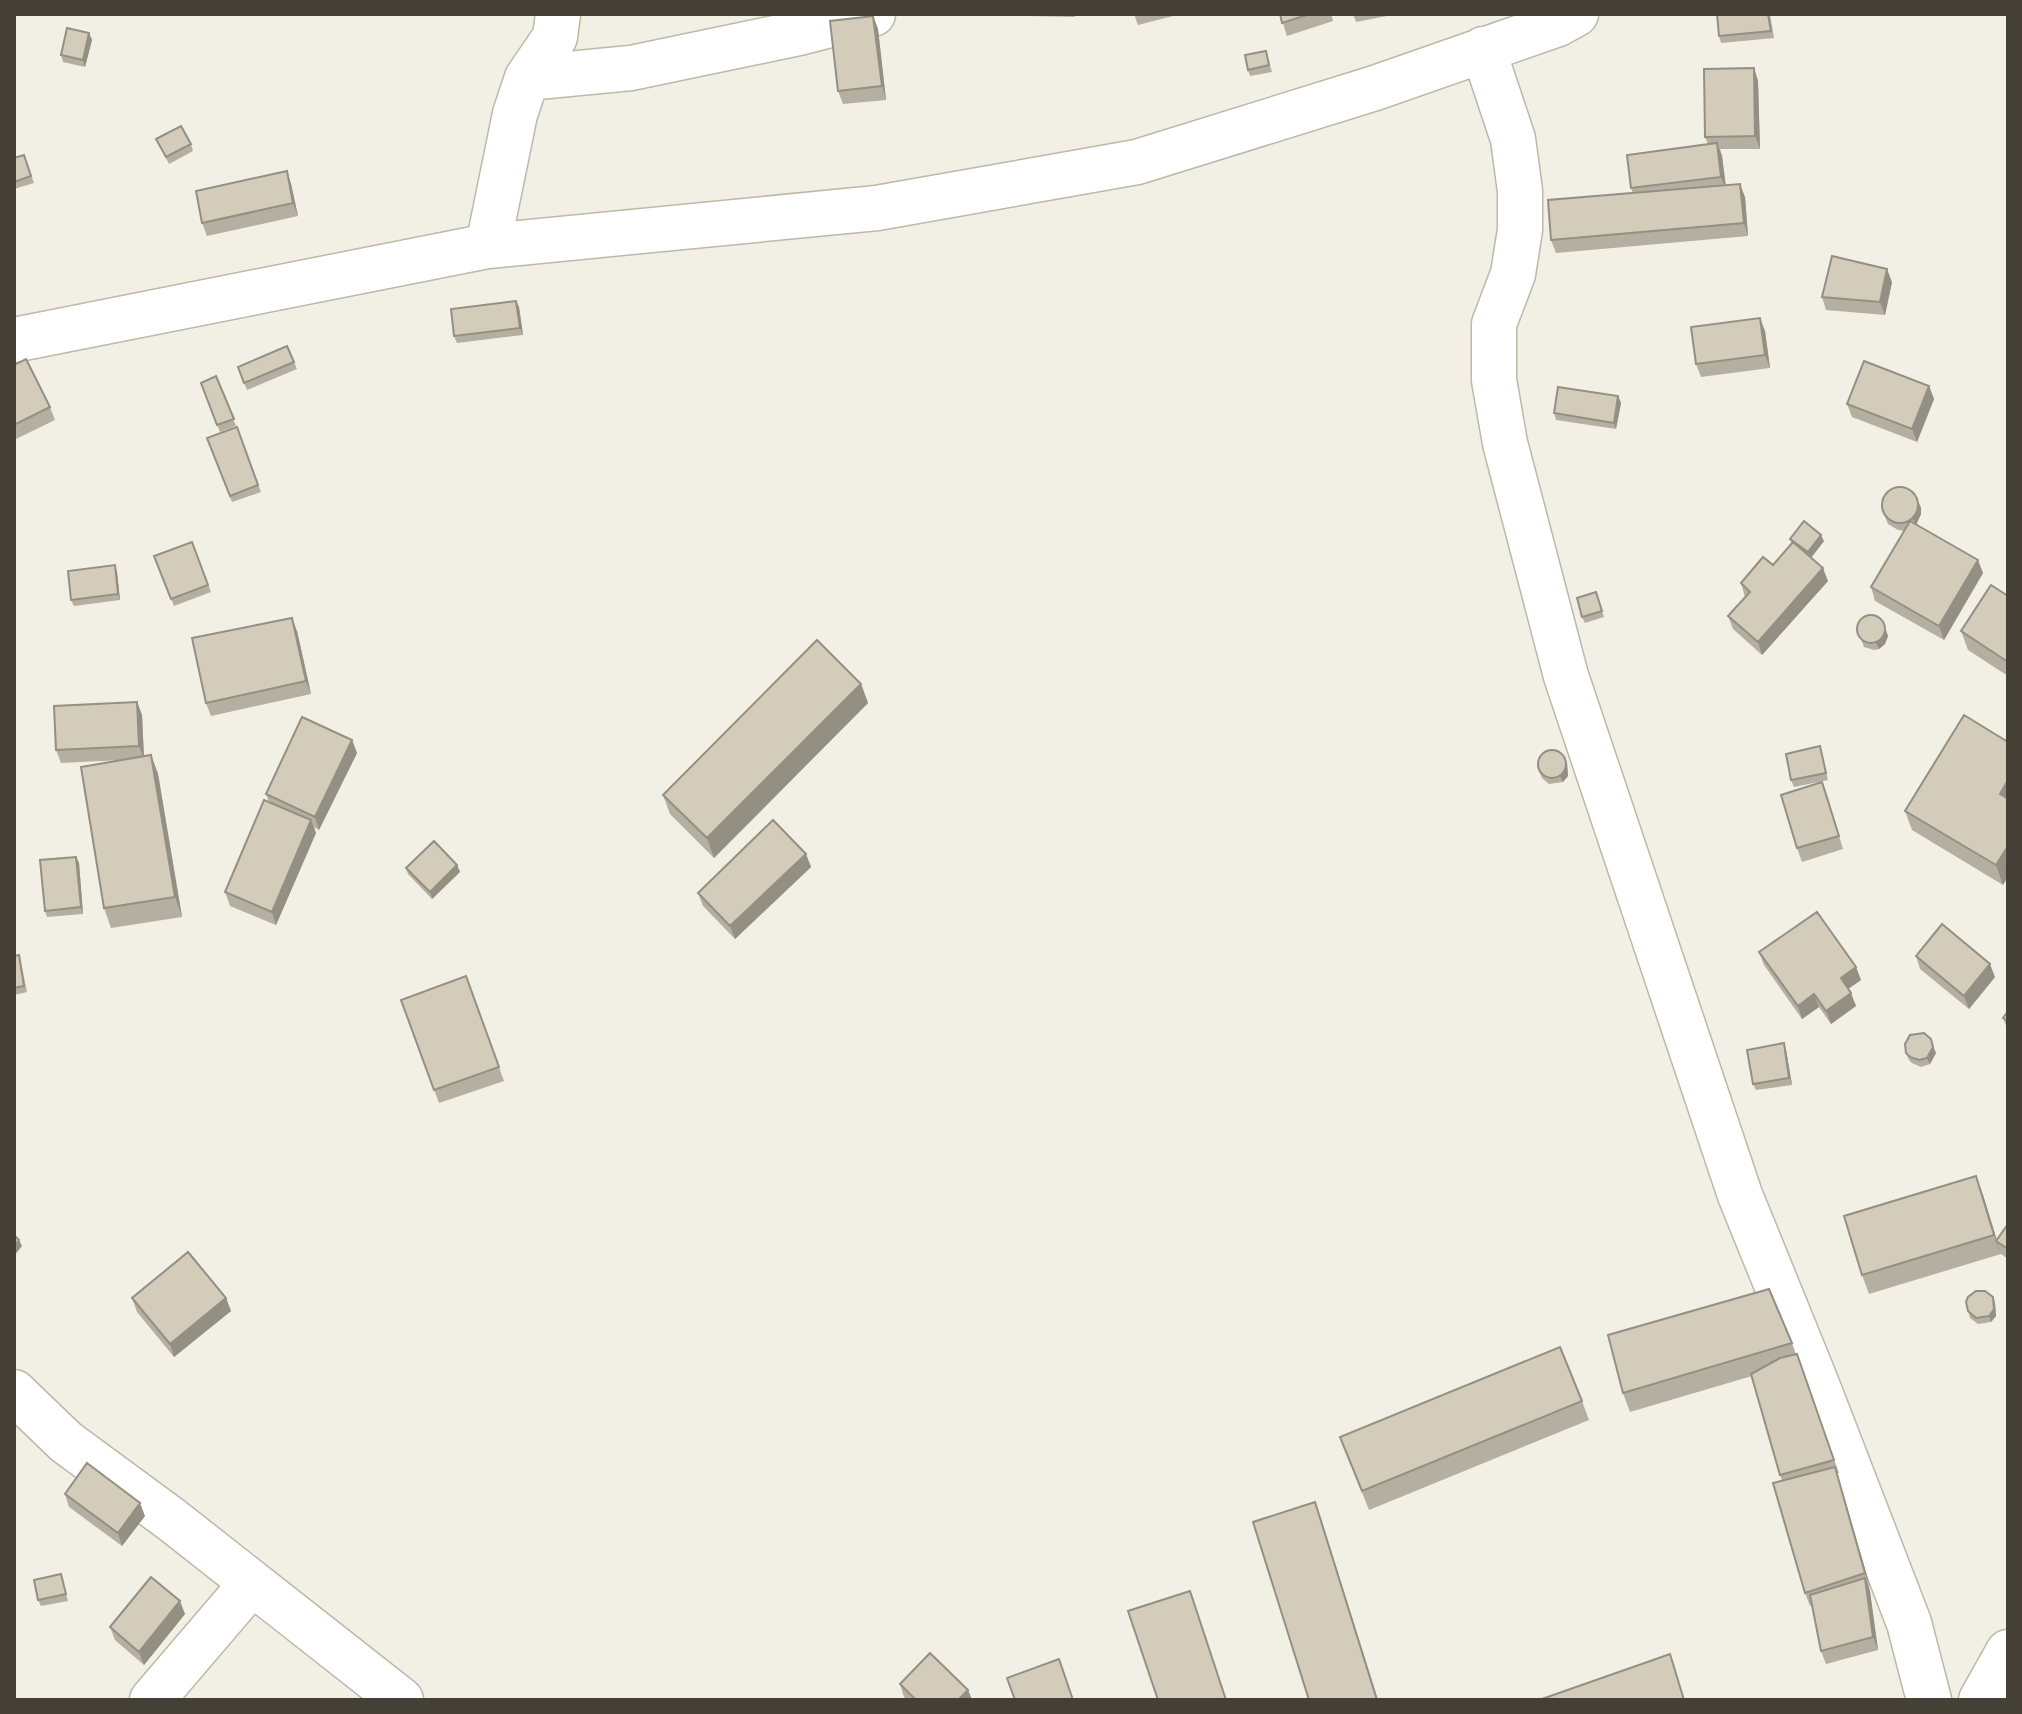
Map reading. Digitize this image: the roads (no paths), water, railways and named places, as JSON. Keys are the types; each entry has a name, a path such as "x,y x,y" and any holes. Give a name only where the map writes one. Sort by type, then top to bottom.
{"street":[{"path":"488,246 515,114 527,78 555,37 558,14"},
{"path":"527,78 631,68 799,33 873,14"},
{"path":"14,340 488,246 877,208 1137,162 1375,88 1558,24 1576,14"},
{"path":"1483,49 1513,139 1520,191 1520,230 1513,274 1494,324 1494,380 1505,443 1562,661 1740,1195 1904,1611 1929,1700"},
{"path":"14,1392 66,1442 172,1520 401,1700"},
{"path":"152,1700 252,1583"},
{"path":"1981,1700 2008,1652"}]}
